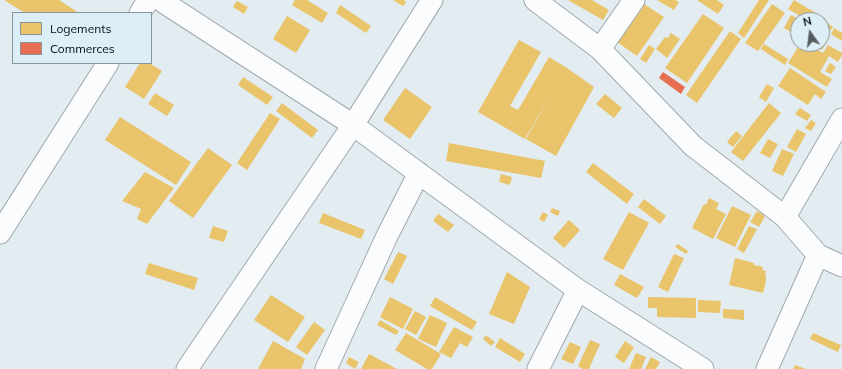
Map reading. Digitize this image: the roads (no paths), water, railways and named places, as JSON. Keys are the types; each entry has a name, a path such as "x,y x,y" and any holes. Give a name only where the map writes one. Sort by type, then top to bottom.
{"street":[{"path":"141,12 148,0"},
{"path":"160,0 353,125 578,290 703,369"},
{"path":"187,369 353,125 432,0"},
{"path":"535,0 600,49 693,146 785,217 818,255 842,266"},
{"path":"600,49 634,0"},
{"path":"0,234 107,64"},
{"path":"785,217 842,119"},
{"path":"326,369 387,236 419,173"},
{"path":"767,369 818,255"},
{"path":"538,369 578,290"}]}
